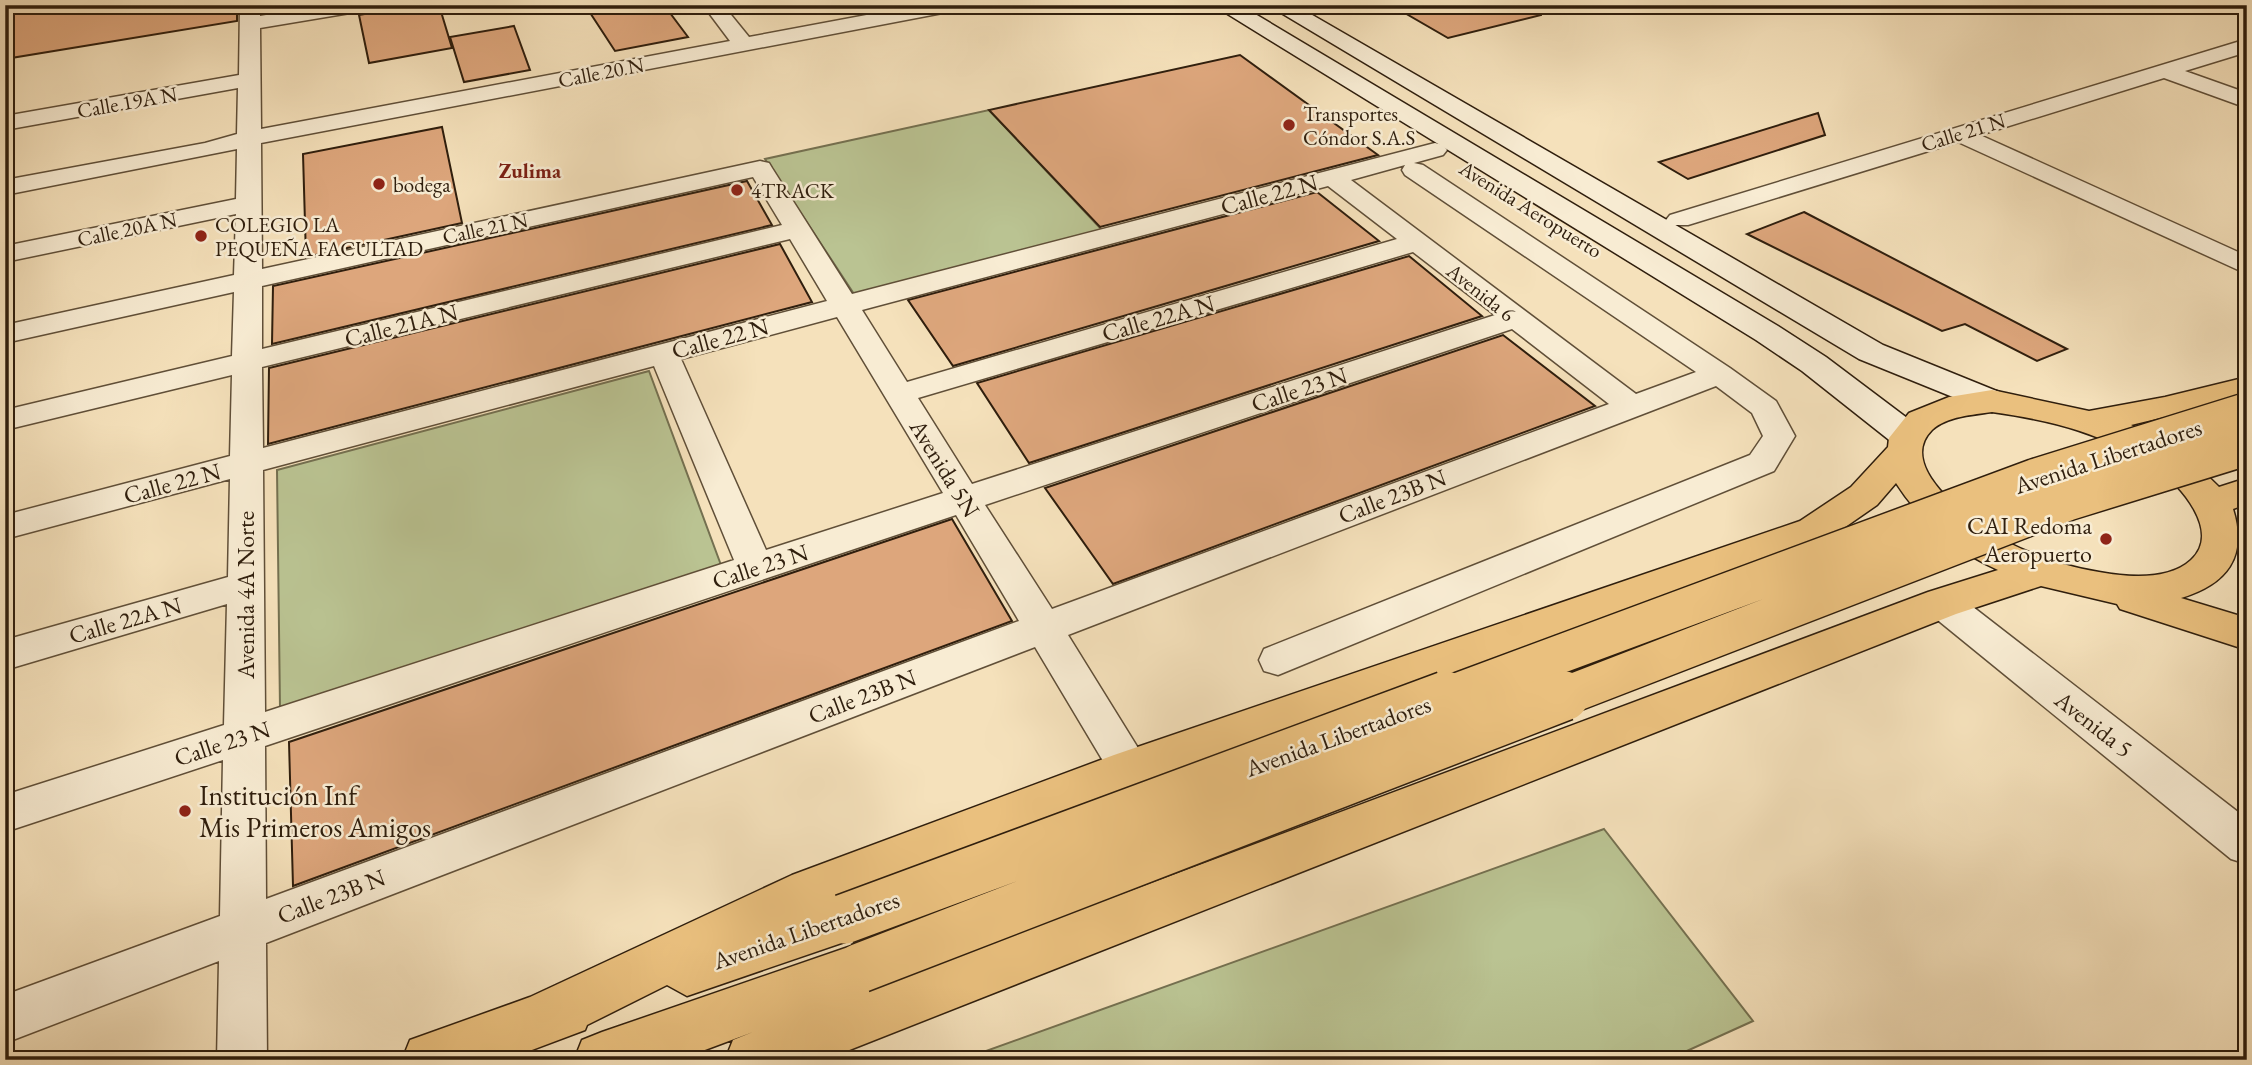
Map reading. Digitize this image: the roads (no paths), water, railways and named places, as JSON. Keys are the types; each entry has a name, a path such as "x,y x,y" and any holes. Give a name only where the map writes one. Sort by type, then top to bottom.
{"main road":[{"name":"Avenida Aeropuerto","path":"1198,5 1248,28 1767,333 1869,405 1905,444"},
{"name":"Avenida Aeropuerto","path":"1224,5 1248,28 1425,160 1777,362 1869,405"},
{"name":"Avenida Aeropuerto","path":"1301,10 1860,324 1937,380"},
{"name":"Avenida Aeropuerto","path":"1301,10 1871,352 1992,401"},
{"path":"2092,421 2165,408 2247,387"},
{"path":"543,1018 792,898 1130,769 1814,530 1864,496 1905,444 1918,420 1937,409 1962,402 1992,401 2041,407 2092,421 2141,444 2182,472 2229,497 2236,550 2217,566 2191,584 2150,592 2098,588"},
{"name":"Avenida Libertadores","path":"430,1060 543,1018 844,919 2035,478 2247,412"},
{"path":"1905,444 1913,484 1941,516 1985,547 2039,572 2247,634"},
{"name":"Avenida Libertadores","path":"602,1060 860,968 2069,501 2247,446"},
{"path":"753,1060 1942,603 2039,572"}],"street":[{"path":"250,15 362,5"},
{"path":"713,5 744,45"},
{"name":"Calle 20 N","path":"5,188 208,150 249,138 953,5"},
{"name":"Avenida 4A Norte","path":"242,1060 250,15"},
{"name":"Calle 21 N","path":"1679,220 2247,45"},
{"path":"2163,70 2247,101"},
{"name":"Calle 19A N","path":"5,123 249,80"},
{"path":"1958,133 2247,266"},
{"name":"Calle 20 N","path":"5,177 209,139 249,138"},
{"name":"Calle 22 N","path":"5,527 1332,177 1425,160"},
{"name":"Avenida Aeropuerto","path":"1278,660 1762,463 1779,436 1765,408 1425,160"},
{"name":"Calle 21 N","path":"5,334 760,168"},
{"name":"Avenida 5N","path":"760,168 1130,769"},
{"name":"Avenida 6","path":"1332,177 1631,406"},
{"name":"Calle 20A N","path":"5,254 248,204"},
{"name":"Calle 21A N","path":"5,420 798,229"},
{"name":"Calle 22A N","path":"899,394 1417,242"},
{"name":"Calle 23 N","path":"5,814 1516,318"},
{"path":"664,353 755,567"},
{"name":"Calle 23B N","path":"5,1019 1719,374"},
{"name":"Calle 22A N","path":"5,655 245,585"},
{"name":"Avenida 5","path":"1942,603 2247,845"}],"place":[{"name":"Transportes Cóndor S.A.S","path":"1289,125"},
{"name":"bodega","path":"379,184"},
{"name":"4TRACK","path":"737,190"},
{"name":"COLEGIO LA PEQUEÑA FACULTAD","path":"201,236"},
{"name":"CAI Redoma Aeropuerto","path":"2106,539"},
{"name":"Institución Inf Mis Primeros Amigos","path":"185,811"}],"district":[{"name":"Zulima","path":"530,170"}]}
